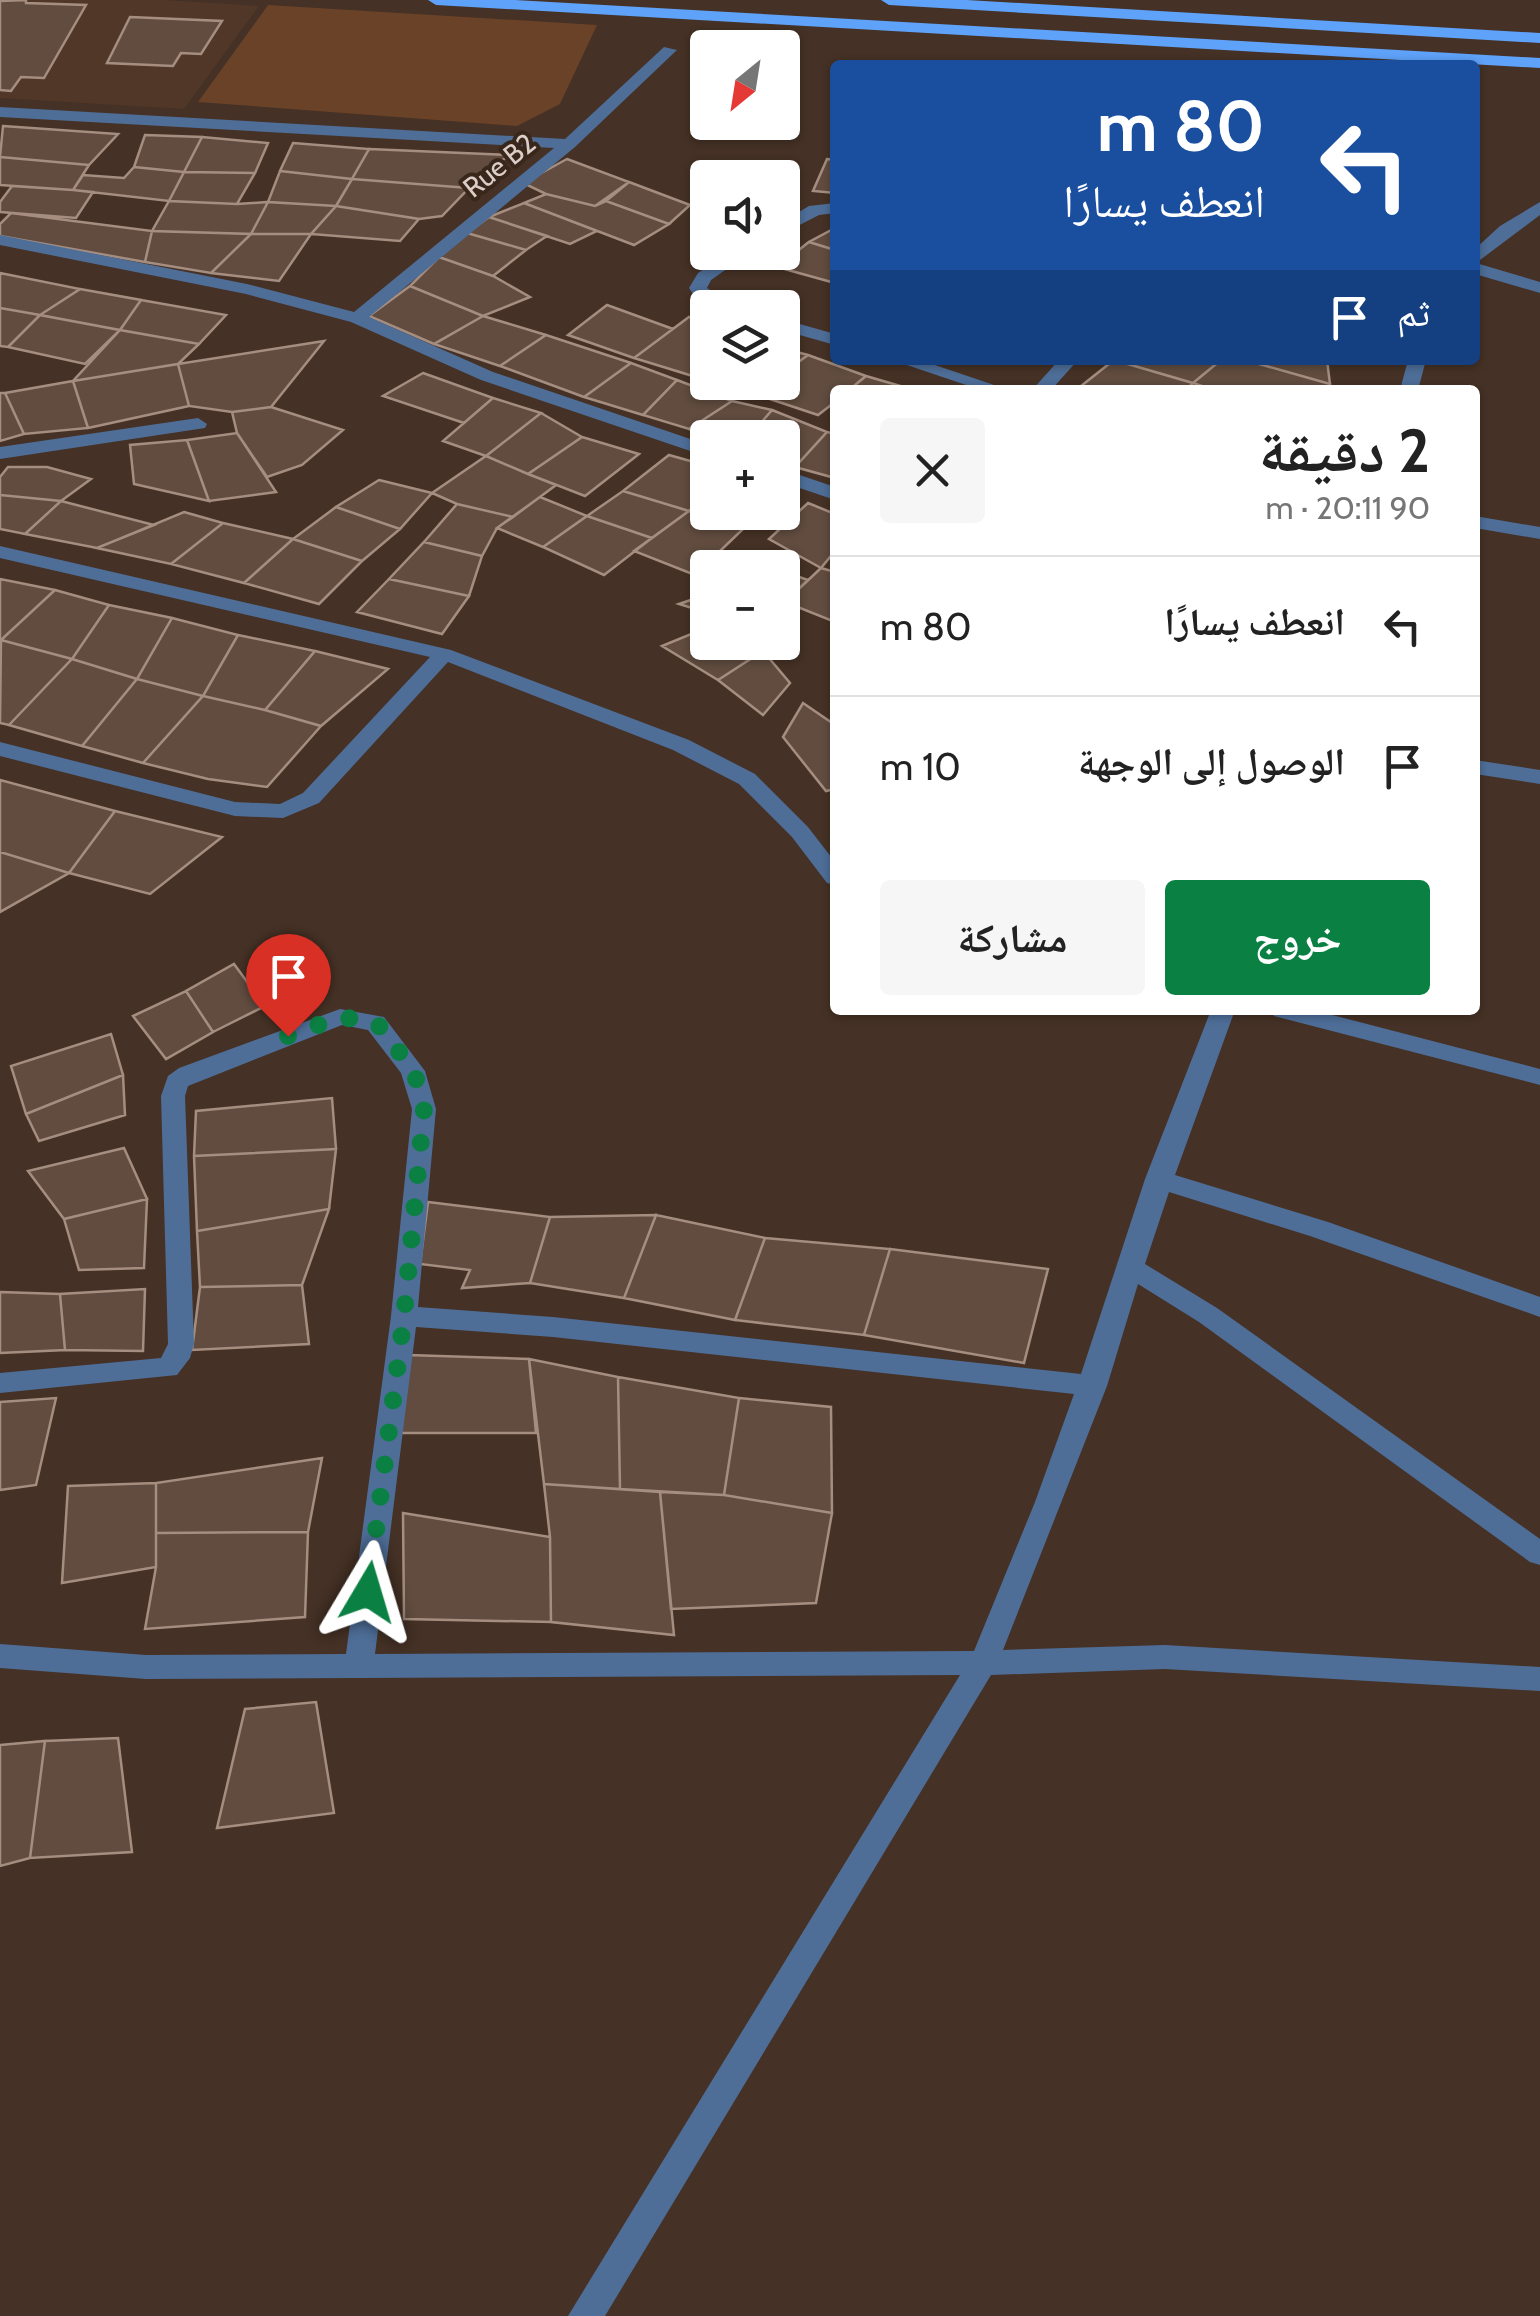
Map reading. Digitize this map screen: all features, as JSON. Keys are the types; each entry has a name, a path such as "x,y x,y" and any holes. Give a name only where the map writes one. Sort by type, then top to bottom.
{"main road":[{"path":"436,0 1540,62"},
{"path":"888,0 1127,7 1540,38"}],"street":[{"name":"Rue B2","path":"358,318 569,144 669,50"},
{"path":"2,114 569,144"},
{"path":"1480,253 1540,207"},
{"path":"800,219 815,210 830,208"},
{"path":"0,240 247,289 358,318 487,376 690,445"},
{"path":"699,290 704,277 715,270"},
{"path":"1480,270 1540,288"},
{"path":"800,329 830,338"},
{"path":"918,365 984,385"},
{"path":"1046,385 1064,365"},
{"path":"0,454 198,424"},
{"path":"800,482 830,492"},
{"path":"1480,523 1540,533"},
{"path":"0,552 444,654 554,694 747,779 800,832 830,871"},
{"path":"0,749 234,809 283,811 311,798 444,654"},
{"path":"1480,768 1540,777"},
{"path":"585,2316 983,1663 1024,1574 1094,1386 1158,1179 1220,1015"},
{"path":"1301,1015 1540,1077"},
{"path":"0,1384 168,1368 177,1358 180,1292 173,1096 177,1082 188,1074 340,1017 376,1022 414,1071 424,1109 404,1316 358,1663"},
{"path":"1158,1179 1319,1229 1540,1307"},
{"path":"1129,1266 1208,1314 1540,1554"},
{"path":"404,1316 552,1326 1094,1386"},
{"path":"0,1656 146,1666 983,1663 1166,1657 1540,1679"}],"shaded area":[{"path":"0,0 164,0 259,6 184,109 0,98"},
{"path":"268,5 597,25 560,104 517,126 198,102"}],"building":[{"path":"0,1 86,5 44,78 21,77 11,91 0,90"},
{"path":"130,17 222,21 201,54 181,53 173,66 107,63"},
{"path":"3,126 118,134 89,165 0,157"},
{"path":"145,135 202,137 184,172 134,167"},
{"path":"202,137 268,143 255,173 184,172"},
{"path":"293,143 369,149 352,179 280,171"},
{"path":"369,149 509,155 469,188 352,179"},
{"path":"0,157 89,165 73,190 0,185"},
{"path":"567,159 629,182 595,206 546,194 523,183"},
{"path":"827,159 830,159 830,193 813,191"},
{"path":"134,167 184,172 169,201 73,190 83,175 124,178"},
{"path":"280,171 352,179 336,206 268,202"},
{"path":"184,172 255,173 237,204 169,201"},
{"path":"352,179 469,188 442,216 419,219 336,206"},
{"path":"629,182 690,205 669,224 606,201"},
{"path":"12,186 93,192 76,218 0,212 0,202"},
{"path":"546,194 595,206 606,201 669,224 634,245 524,203"},
{"path":"169,201 268,202 251,234 152,231"},
{"path":"268,202 336,206 311,234 251,234"},
{"path":"524,203 597,231 570,244 489,217"},
{"path":"336,206 419,219 400,241 311,234"},
{"path":"11,213 152,231 145,262 0,236 0,224"},
{"path":"489,217 547,236 526,250 467,233"},
{"path":"152,231 251,234 211,273 145,262"},
{"path":"830,231 830,248 809,242"},
{"path":"467,233 526,250 493,276 439,257"},
{"path":"251,234 311,234 279,281 211,273"},
{"path":"809,242 830,248 830,282 788,270 800,270 800,249"},
{"path":"439,257 493,276 530,297 483,316 410,286"},
{"path":"0,273 80,289 40,315 0,308"},
{"path":"410,286 483,316 434,344 369,316"},
{"path":"80,289 141,300 120,330 40,315"},
{"path":"141,300 226,315 199,344 120,330"},
{"path":"607,305 673,329 634,358 568,335"},
{"path":"0,308 40,315 8,347 0,346"},
{"path":"40,315 120,330 85,364 8,347"},
{"path":"483,316 546,335 500,366 434,344"},
{"path":"689,317 690,317 690,375 634,358"},
{"path":"120,330 199,344 178,364 73,381"},
{"path":"546,335 631,363 584,397 500,366"},
{"path":"324,341 271,407 232,412 189,406 178,364"},
{"path":"808,355 866,376 855,385 830,385 830,406 818,415 773,400 800,400 800,361"},
{"path":"631,363 677,380 643,415 584,397"},
{"path":"178,364 189,406 88,428 73,381"},
{"path":"1108,365 1131,365 1193,383 1191,385 1082,385"},
{"path":"1131,365 1215,365 1193,383"},
{"path":"1215,365 1263,365 1330,384 1199,385 1193,383"},
{"path":"1263,365 1328,365 1330,384"},
{"path":"423,373 493,398 464,423 383,396"},
{"path":"866,376 897,385 855,385"},
{"path":"677,380 690,385 690,400 732,401 703,420 690,420 689,429 643,415"},
{"path":"73,381 88,428 24,434 5,393"},
{"path":"0,393 5,393 24,434 0,441"},
{"path":"493,398 541,413 486,456 443,441"},
{"path":"732,401 772,410 763,420 703,420"},
{"path":"271,407 343,430 302,465 267,477 237,433 232,412"},
{"path":"772,410 797,420 763,420"},
{"path":"541,413 582,437 528,474 486,456"},
{"path":"800,421 827,432 800,462"},
{"path":"827,432 830,433 830,477 800,468 800,462"},
{"path":"237,433 276,492 209,501 187,440"},
{"path":"582,437 639,454 585,496 528,474"},
{"path":"187,440 209,501 134,484 130,445"},
{"path":"669,455 690,461 689,511 623,491"},
{"path":"486,456 556,485 513,517 457,504 432,493"},
{"path":"8,467 47,467 91,479 61,501 0,495 0,477"},
{"path":"379,480 432,493 400,529 336,507"},
{"path":"623,491 689,511 652,538 587,516"},
{"path":"0,495 61,501 25,534 0,529"},
{"path":"540,497 587,516 543,547 497,528"},
{"path":"61,501 154,525 97,548 25,534"},
{"path":"808,503 830,512 830,557 821,568 800,556 800,550 789,550 769,539 779,530 800,530 800,510"},
{"path":"457,504 513,517 497,528 482,556 424,542"},
{"path":"336,507 400,529 362,561 293,539"},
{"path":"689,511 690,530 742,530 721,550 690,550 690,573 634,551"},
{"path":"184,512 223,523 171,564 97,548"},
{"path":"587,516 652,538 604,575 543,547"},
{"path":"223,523 293,539 244,583 171,564"},
{"path":"293,539 362,561 319,604 244,583"},
{"path":"424,542 482,556 469,596 389,579"},
{"path":"821,568 830,571 830,620 800,608 800,588"},
{"path":"0,579 55,590 1,640 0,640"},
{"path":"389,579 469,596 442,634 357,612"},
{"path":"55,590 109,605 72,659 1,640"},
{"path":"109,605 172,618 137,679 72,659"},
{"path":"172,618 238,635 203,696 137,679"},
{"path":"690,634 690,660 749,660 718,680 662,646"},
{"path":"238,635 315,651 265,710 203,696"},
{"path":"1,640 72,659 9,725 0,723"},
{"path":"315,651 388,669 321,726 265,710"},
{"path":"72,659 137,679 82,746 9,725"},
{"path":"749,660 771,660 790,683 763,715 718,680"},
{"path":"137,679 203,696 143,763 82,746"},
{"path":"203,696 321,726 267,787 208,779 143,763"},
{"path":"803,703 830,722 830,790 826,791 783,737"},
{"path":"0,780 115,811 69,873 0,852"},
{"path":"115,811 222,837 150,894 69,873"},
{"path":"0,852 69,873 0,912"},
{"path":"234,964 265,1006 213,1032 186,991"},
{"path":"186,991 213,1032 166,1059 133,1016"},
{"path":"111,1034 123,1075 26,1114 11,1066"},
{"path":"123,1075 125,1115 39,1141 26,1114"},
{"path":"332,1098 336,1149 194,1156 196,1111"},
{"path":"124,1148 147,1199 64,1219 28,1171"},
{"path":"336,1149 329,1209 197,1231 194,1156"},
{"path":"147,1199 144,1268 79,1270 64,1219"},
{"path":"428,1202 550,1217 530,1283 462,1288 470,1270 420,1264"},
{"path":"329,1209 302,1285 200,1287 197,1231"},
{"path":"656,1215 765,1238 735,1320 624,1298"},
{"path":"656,1215 624,1298 530,1283 550,1217"},
{"path":"765,1238 890,1249 864,1335 735,1320"},
{"path":"890,1249 1048,1269 1024,1363 864,1335"},
{"path":"302,1285 309,1344 192,1350 200,1287"},
{"path":"145,1289 143,1351 65,1350 60,1294"},
{"path":"0,1292 60,1294 65,1350 0,1353"},
{"path":"408,1355 529,1359 536,1433 401,1433"},
{"path":"529,1359 618,1377 620,1489 544,1484"},
{"path":"618,1377 739,1398 724,1495 620,1489"},
{"path":"56,1398 36,1485 0,1490 0,1402"},
{"path":"739,1398 831,1407 832,1513 724,1495"},
{"path":"322,1458 308,1532 156,1533 156,1483"},
{"path":"156,1483 156,1567 62,1583 68,1486"},
{"path":"544,1484 660,1492 674,1635 551,1622 550,1537"},
{"path":"660,1492 724,1495 832,1513 816,1603 671,1609"},
{"path":"403,1513 550,1537 551,1622 404,1619"},
{"path":"308,1532 305,1617 145,1629 156,1567 156,1533"},
{"path":"316,1702 334,1813 217,1828 245,1709"},
{"path":"118,1738 132,1852 30,1858 45,1741"},
{"path":"45,1741 30,1858 0,1866 0,1745"}],"route":[{"path":"288,1036 340,1017 376,1022 414,1071 424,1109 412,1250 368,1592"}]}
